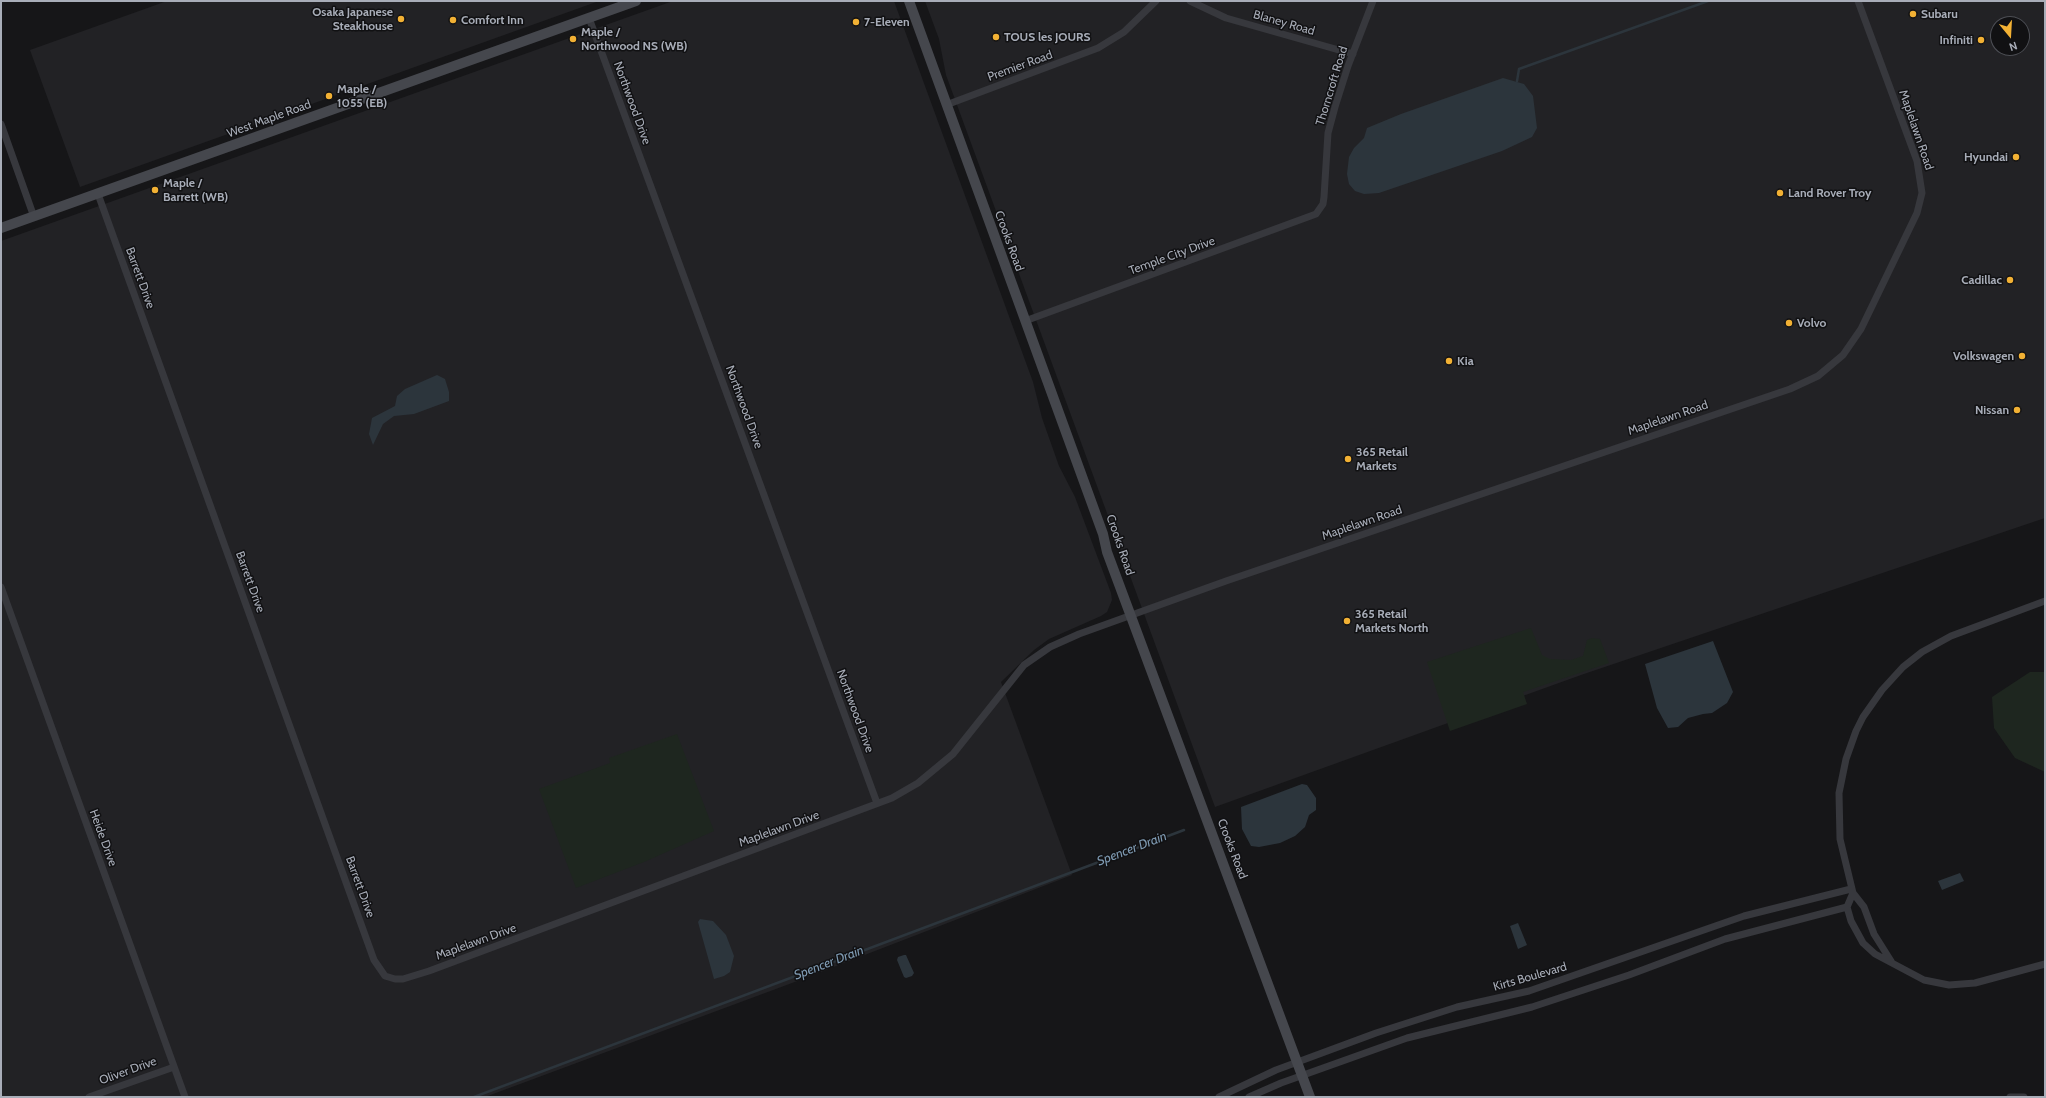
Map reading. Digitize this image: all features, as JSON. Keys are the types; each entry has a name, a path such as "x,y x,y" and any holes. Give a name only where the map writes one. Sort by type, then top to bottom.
{"main road":[{"name":"West Maple Road","path":"1,228 636,1"},
{"name":"Crooks Road","path":"909,1 1130,615 1310,1097"}],"street":[{"name":"Premier Road","path":"946,105 1098,48 1124,32 1156,1"},
{"name":"Blaney Road","path":"1190,1 1226,18 1352,54"},
{"name":"Thorncroft Road","path":"1323,204 1328,133 1352,54 1373,1"},
{"name":"Maplelawn Road","path":"1130,615 1790,389 1818,376 1835,363 1850,346 1861,329 1918,213 1922,193 1917,161 1858,1"},
{"name":"Northwood Drive","path":"589,18 877,803"},
{"path":"1,124 34,217"},
{"name":"Barrett Drive","path":"98,194 374,960 385,976"},
{"name":"Temple City Drive","path":"1025,321 1316,214 1323,204"},
{"name":"Heide Drive","path":"1,587 185,1097"},
{"path":"1891,961 1874,934 1864,907 1852,891 1840,839 1838,812 1839,793 1850,745 1872,702 1903,667 1934,644 1966,629 2045,601"},
{"name":"Maplelawn Drive","path":"385,976 395,979 420,974 877,803 911,788 940,766 962,744 1010,681 1031,660 1064,640 1130,615"},
{"path":"1852,891 1848,907 1851,921 1863,943 1875,954 1891,961 1924,980 1949,985 1975,983 2045,964"},
{"name":"Kirts Boulevard","path":"1219,1097 1296,1062 1457,1007 1529,991 1744,916 1852,891"},
{"path":"1249,1097 1301,1076 1407,1038 1539,1004 1629,975 1725,939 1848,907"},
{"name":"Oliver Drive","path":"89,1097 174,1067"},
{"path":"2010,1097 2024,1097"}],"shaded area":[{"path":"167,1 599,1 80,187 30,50"},
{"path":"673,1 894,1 1033,382 1042,418 1059,466 1075,497 1111,593 1112,600 1107,612 1049,639 1034,650 1001,682 1072,875 792,983 485,1097 1,1097 1,241"},
{"path":"925,1 2045,1 2045,518 1581,675 1215,807 946,75 939,39"},
{"path":"1503,78 1524,84 1533,96 1537,128 1532,137 1502,151 1379,193 1364,194 1355,191 1349,184 1347,174 1349,157 1354,148 1364,138 1367,128 1401,114"},
{"path":"437,375 445,379 449,392 449,401 414,414 394,416 383,424 373,445 369,434 372,418 395,406 397,396 405,389"},
{"path":"1531,628 1542,655 1550,659 1571,660 1583,656 1587,640 1592,638 1600,639 1609,663 1523,692 1527,704 1450,731 1427,662"},
{"path":"1713,641 1733,692 1727,703 1712,713 1688,718 1678,727 1668,728 1657,708 1645,664"},
{"path":"2030,672 2045,672 2045,772 2015,758 1994,728 1992,697"},
{"path":"677,734 714,831 644,862 576,888 539,789 610,763 609,758"},
{"path":"1302,784 1307,785 1316,798 1316,810 1309,815 1305,827 1295,836 1280,843 1259,847 1251,846 1242,829 1241,807"},
{"path":"1960,873 1964,881 1942,890 1938,881"},
{"path":"700,919 713,921 726,935 734,956 730,972 724,976 714,979 698,922"},
{"path":"1518,923 1527,945 1518,949 1510,926"},
{"path":"906,955 914,973 912,976 906,978 904,977 897,960 898,957"}],"waterway":[{"path":"1517,81 1519,69 1708,1"},
{"name":"Spencer Drain","path":"474,1097 1184,830"}],"place":[{"name":"Subaru","path":"1913,14"},
{"name":"Osaka Japanese Steakhouse","path":"401,19"},
{"name":"Comfort Inn","path":"453,20"},
{"name":"7-Eleven","path":"856,22"},
{"name":"TOUS les JOURS","path":"996,37"},
{"name":"Maple / Northwood NS (WB)","path":"573,39"},
{"name":"Infiniti","path":"1981,40"},
{"name":"Maple / 1055 (EB)","path":"329,96"},
{"name":"Hyundai","path":"2016,157"},
{"name":"Maple / Barrett (WB)","path":"155,190"},
{"name":"Land Rover Troy","path":"1780,193"},
{"name":"Cadillac","path":"2010,280"},
{"name":"Volvo","path":"1789,323"},
{"name":"Volkswagen","path":"2022,356"},
{"name":"Kia","path":"1449,361"},
{"name":"Nissan","path":"2017,410"},
{"name":"365 Retail Markets","path":"1348,459"},
{"name":"365 Retail Markets North","path":"1347,621"}]}
